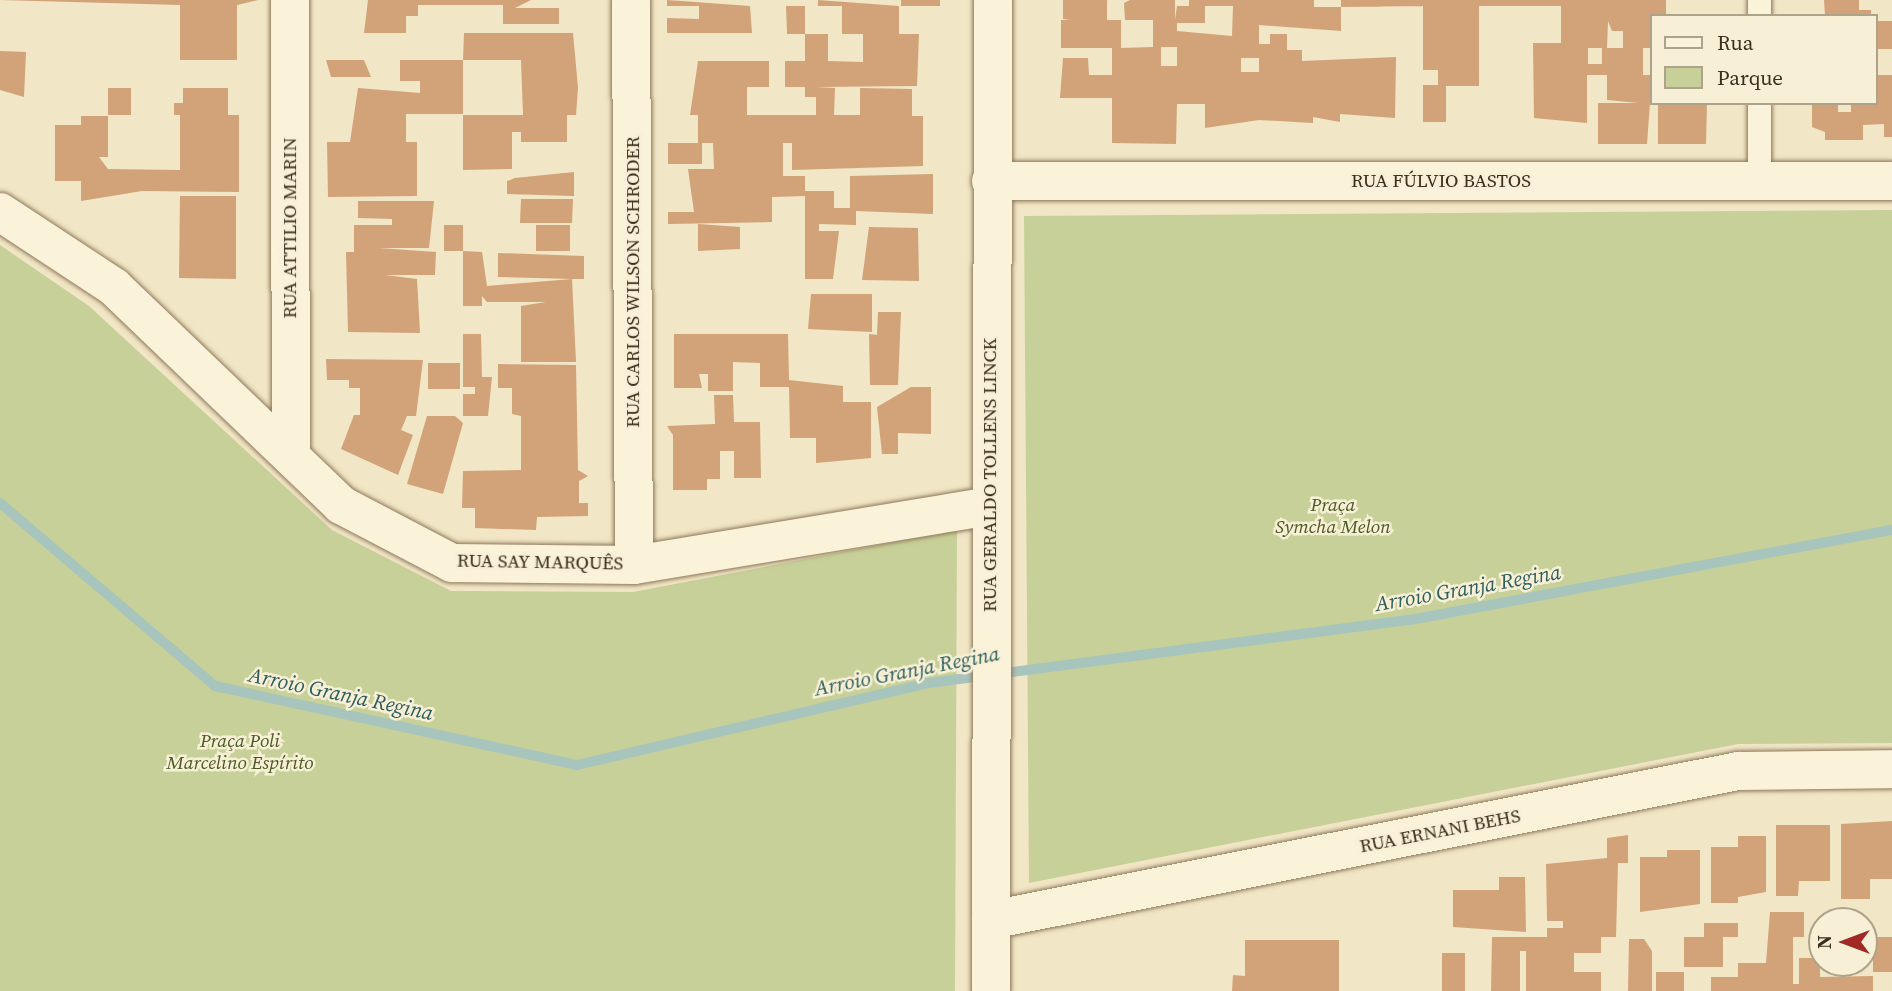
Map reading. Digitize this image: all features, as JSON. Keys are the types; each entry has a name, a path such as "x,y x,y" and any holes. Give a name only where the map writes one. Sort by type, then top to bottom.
{"street":[{"name":"RUA ATTILIO MARIN","path":"290,0 291,456"},
{"name":"RUA CARLOS WILSON SCHRODER","path":"631,0 634,565"},
{"name":"RUA GERALDO TOLLENS LINCK","path":"992,991 989,506 993,0"},
{"name":"RUA FÚLVIO BASTOS","path":"990,181 1892,181"},
{"name":"RUA SAY MARQUÊS","path":"0,212 114,287 341,505 452,562 634,565 989,506"},
{"name":"RUA ERNANI BEHS","path":"990,920 1738,771 1892,769"}],"lane":[{"path":"1759,105 1759,181"}],"green space":[{"name":"Praça Symcha Melon","path":"1892,210 1892,743 1738,744 1029,883 1024,216"},
{"name":"Praça Poli Marcelino Espírito","path":"0,245 89,306 332,530 451,591 633,592 957,530 955,991 0,991"}],"building":[{"path":"0,0 258,0 237,5 237,60 180,60 180,5"},
{"path":"368,0 531,0 515,8 559,8 559,24 503,24 503,5 418,5 418,16 406,16 406,33 364,33"},
{"path":"667,0 750,6 752,33 667,33 667,18 699,19 699,6 667,6"},
{"path":"818,0 899,6 899,34 919,34 917,86 816,87 835,88 834,115 860,115 860,88 912,89 912,116 923,116 923,166 792,170 792,143 783,143 783,176 805,176 805,191 834,191 834,208 850,208 850,176 933,174 933,214 856,211 856,225 819,224 819,231 839,231 833,279 805,279 805,196 772,197 772,222 668,224 668,212 694,212 688,169 714,169 713,143 702,143 702,164 668,164 668,143 698,143 698,115 690,115 698,61 769,61 769,87 747,87 747,115 816,115 816,97 805,97 805,87 785,87 785,61 805,61 805,34 828,34 828,61 863,62 863,34 842,34 842,6 818,6"},
{"path":"901,0 940,0 940,6 901,6"},
{"path":"1063,0 1107,0 1107,20 1121,20 1121,48 1153,47 1153,20 1125,20 1124,3 1130,0 1175,0 1175,20 1177,6 1189,6 1189,0 1314,0 1314,7 1341,7 1341,31 1259,25 1259,44 1270,44 1270,34 1287,34 1287,50 1302,50 1302,61 1396,57 1395,118 1340,114 1340,122 1313,117 1313,123 1259,120 1205,128 1205,104 1177,104 1176,144 1112,143 1112,98 1060,98 1063,58 1088,58 1089,75 1112,75 1112,48 1061,48 1061,20 1070,20 1063,19","holes":["1205,6 1233,6 1232,36 1177,31 1177,23 1205,23","1161,47 1177,47 1177,66 1161,66","1241,58 1259,58 1259,72 1241,72"]},
{"path":"1341,0 1666,0 1666,14 1650,14 1650,48 1643,48 1643,75 1650,75 1647,144 1598,144 1598,103 1638,103 1607,100 1607,75 1587,75 1587,123 1534,118 1533,43 1561,43 1561,6 1479,6 1479,86 1446,86 1446,122 1423,122 1423,85 1438,85 1438,70 1423,70 1423,6 1341,7","holes":["1608,21 1612,31 1623,31 1623,48 1607,48","1588,48 1602,48 1602,64 1588,64"]},
{"path":"1824,0 1859,0 1859,10 1871,10 1871,14 1825,14"},
{"path":"786,6 805,6 805,34 787,34"},
{"path":"1878,21 1892,21 1892,49 1878,49"},
{"path":"464,33 573,33 578,88 576,115 567,115 567,142 521,142 521,132 512,132 512,169 463,170 463,115 523,115 521,60 463,60"},
{"path":"0,51 26,52 24,97 0,90"},
{"path":"326,60 364,60 371,77 331,77"},
{"path":"400,60 463,60 463,114 406,114 406,142 417,142 417,196 328,197 327,142 350,142 358,88 420,93 420,81 400,81"},
{"path":"1878,75 1892,75 1892,137 1884,137 1884,124 1863,125 1863,140 1825,140 1825,132 1812,127 1812,105 1838,105 1838,112 1851,112 1851,105 1878,105"},
{"path":"108,88 131,88 131,115 108,115"},
{"path":"183,88 228,88 228,115 239,115 239,192 142,191 81,201 81,181 55,181 55,125 81,125 81,116 108,116 108,157 99,157 108,169 180,170 180,115 174,115 174,103 183,103"},
{"path":"1658,105 1707,105 1706,144 1658,144"},
{"path":"574,172 574,196 507,194 507,181 515,178"},
{"path":"180,196 236,196 236,279 179,278"},
{"path":"521,199 573,199 572,223 520,223"},
{"path":"358,201 434,201 429,248 379,248 436,252 435,275 385,275 417,279 420,333 348,332 346,252 354,252 354,225 392,225 392,219 358,218"},
{"path":"698,224 740,227 740,249 698,251"},
{"path":"444,225 463,225 463,251 444,251"},
{"path":"536,225 570,225 570,251 536,251"},
{"path":"869,227 918,228 919,281 862,280"},
{"path":"463,251 482,252 487,286 572,279 576,362 521,362 521,306 546,302 487,302 482,296 482,306 463,306"},
{"path":"498,253 584,256 584,279 498,277"},
{"path":"811,294 872,294 872,332 808,329"},
{"path":"878,312 901,312 898,385 870,385 869,334 877,335"},
{"path":"463,334 481,334 482,377 492,377 488,416 463,416 463,394 475,394 475,387 463,387"},
{"path":"674,334 788,334 789,380 843,386 843,402 871,402 871,458 816,463 816,438 790,438 789,387 760,387 760,363 733,362 733,391 708,391 708,374 699,374 702,388 674,388"},
{"path":"326,359 423,360 416,416 407,416 401,430 413,435 398,475 341,449 354,415 360,415 360,388 349,388 349,380 327,380"},
{"path":"428,363 460,363 460,389 428,389"},
{"path":"498,364 576,365 578,470 588,476 579,481 579,503 588,503 588,516 537,517 536,530 475,528 475,508 462,508 463,471 521,470 521,416 512,414 512,388 498,388"},
{"path":"911,387 931,387 931,434 898,433 898,454 882,454 877,407"},
{"path":"714,395 733,395 734,422 760,422 761,478 734,478 734,451 720,451 720,479 707,479 707,490 673,490 673,435 667,426 715,424"},
{"path":"427,416 455,416 463,423 443,494 407,484"},
{"path":"1892,821 1892,879 1870,879 1870,899 1841,899 1841,824"},
{"path":"1776,825 1830,825 1830,881 1799,881 1798,896 1776,896"},
{"path":"1628,835 1628,863 1618,863 1616,937 1601,937 1601,953 1574,953 1574,972 1601,972 1601,991 1526,991 1526,951 1520,951 1520,991 1491,991 1492,937 1547,937 1547,928 1563,928 1563,921 1547,921 1546,864 1607,858 1607,838"},
{"path":"1738,836 1766,836 1766,892 1738,897 1738,903 1711,903 1711,847 1738,847"},
{"path":"1667,850 1700,850 1700,904 1640,912 1640,857 1667,857"},
{"path":"1499,877 1525,877 1526,932 1453,927 1453,890 1499,890"},
{"path":"1770,912 1804,912 1804,937 1793,937 1793,984 1799,984 1799,958 1808,958 1808,977 1873,977 1873,991 1711,991 1711,977 1738,977 1738,963 1766,963"},
{"path":"1704,923 1738,923 1738,937 1723,937 1723,967 1684,967 1684,937 1704,937"},
{"path":"1878,937 1892,937 1892,972 1878,972"},
{"path":"1629,939 1644,939 1652,951 1652,991 1628,991"},
{"path":"1245,940 1339,940 1339,991 1232,991 1233,975 1245,976"},
{"path":"1442,953 1465,953 1465,991 1442,991"},
{"path":"1656,972 1684,972 1684,991 1656,991"}],"waterway":[{"name":"Arroio Granja Regina","path":"0,503 215,686 577,765 929,683 1410,620 1892,530"}]}
